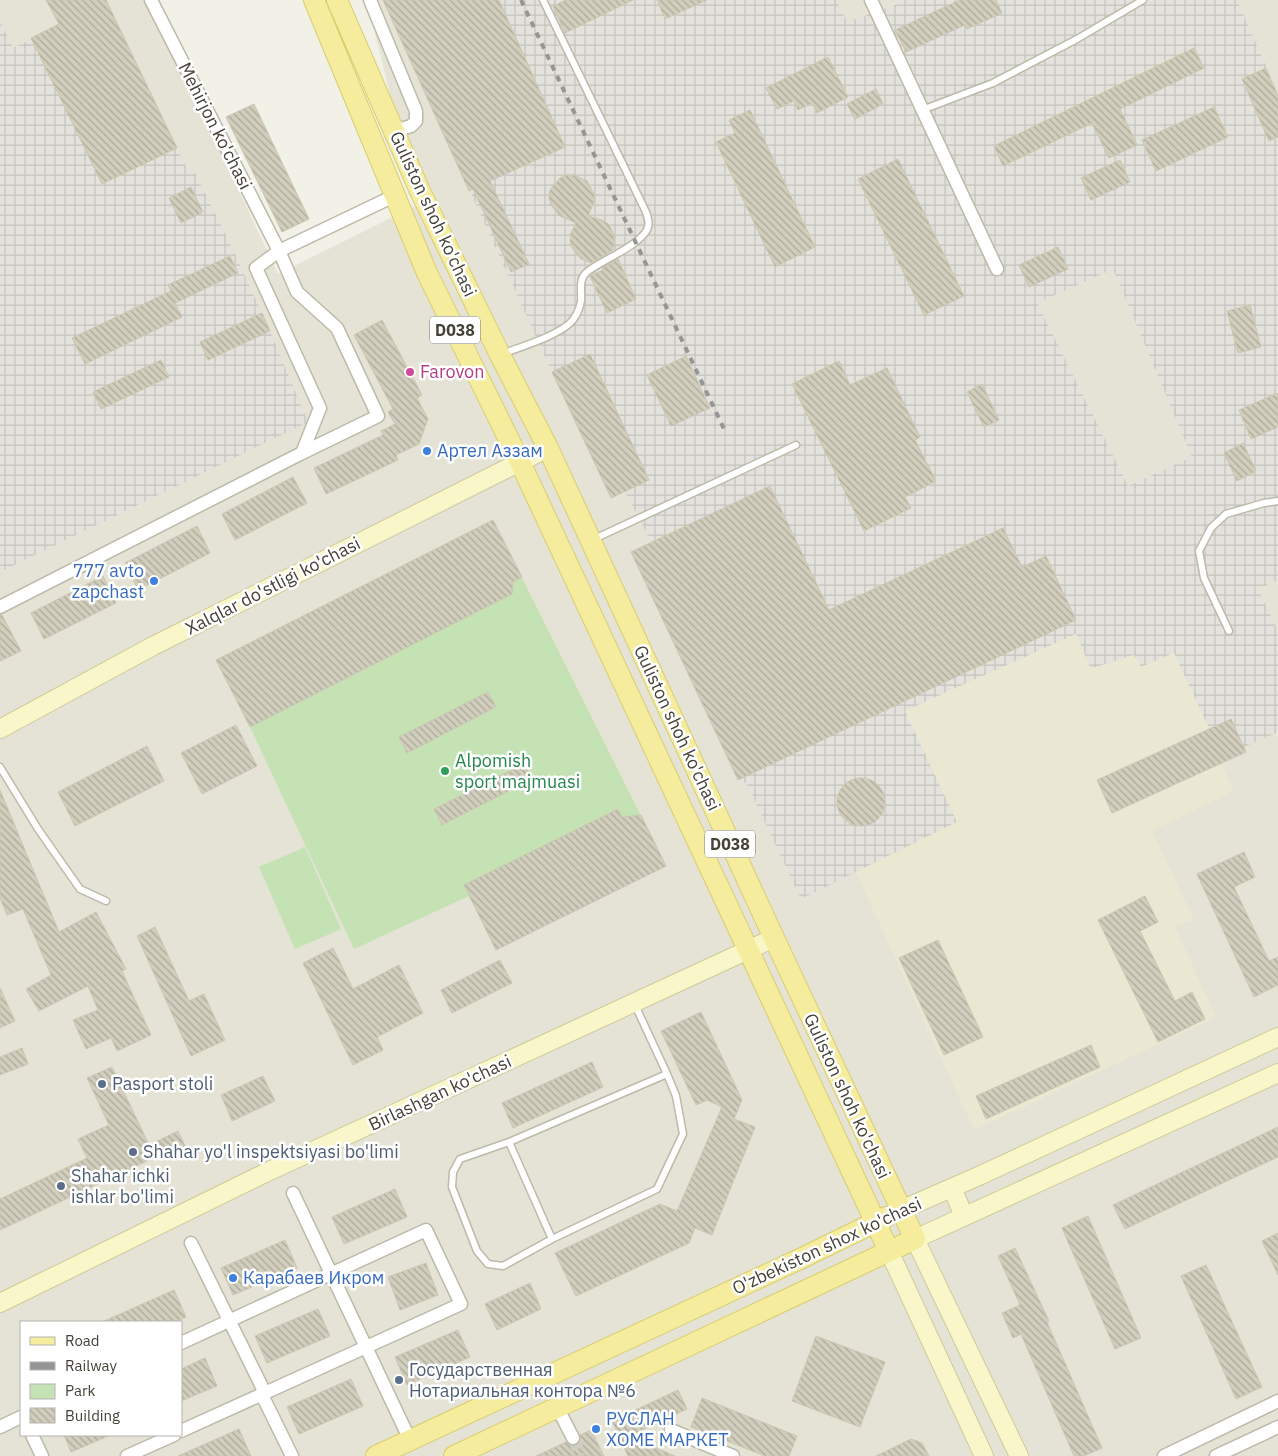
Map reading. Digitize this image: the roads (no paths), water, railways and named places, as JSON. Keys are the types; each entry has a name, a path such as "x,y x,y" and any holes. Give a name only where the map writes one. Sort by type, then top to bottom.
{"main road":[{"name":"Guliston shoh ko'chasi","path":"314,0 427,273 520,462 889,1251"},
{"name":"Guliston shoh ko'chasi","path":"337,0 419,188 500,355 548,448 915,1239"},
{"name":"O'zbekiston shox ko'chasi","path":"376,1456 901,1210"},
{"name":"O'zbekiston shox ko'chasi","path":"454,1456 915,1239"},
{"path":"830,1244 844,1273"}],"street":[{"name":"Mehirjon ko'chasi","path":"151,0 279,251 297,292 337,328 378,416 302,453"},
{"path":"370,0 416,111 416,120 411,126 401,129 390,122"},
{"path":"871,0 997,269"},
{"path":"0,608 302,453 320,408 256,268 279,251 394,196"},
{"name":"Xalqlar do'stligi ko'chasi","path":"0,729 153,646 548,448"},
{"name":"Birlashgan ko'chasi","path":"0,1303 263,1174 774,938"},
{"name":"O'zbekiston shox ko'chasi","path":"901,1210 1278,1037"},
{"name":"O'zbekiston shox ko'chasi","path":"915,1239 1278,1072"},
{"path":"952,1188 964,1216"},
{"path":"293,1192 410,1440"},
{"path":"182,1343 426,1230 461,1304 182,1431"},
{"name":"Guliston shoh ko'chasi","path":"915,1239 1019,1456"},
{"path":"191,1242 292,1456"},
{"name":"Guliston shoh ko'chasi","path":"889,1251 984,1456"},
{"path":"1164,1456 1278,1401"},
{"path":"557,1407 573,1438"},
{"path":"0,1427 20,1417"},
{"path":"1216,1456 1278,1427"},
{"path":"671,1430 733,1456"},
{"path":"32,1436 42,1456"},
{"path":"127,1456 172,1436"}],"lane":[{"path":"500,355 558,331 570,323 578,312 581,301 581,282 585,273 625,249 647,230 649,222 646,212 544,0"},
{"path":"922,110 993,83 1077,39 1143,0"},
{"path":"591,541 796,445"},
{"path":"1229,632 1204,578 1199,551 1211,528 1226,514 1278,501"},
{"path":"0,767 38,829 80,889 106,901"},
{"path":"634,1004 667,1074 676,1096 683,1134 657,1189 552,1239 503,1266 488,1264 477,1251 452,1187 453,1172 460,1159 509,1142 667,1074"},
{"path":"509,1142 552,1239"}],"tunnel":[{"path":"573,1438 581,1456"}],"railway":[{"path":"521,0 724,429"}],"place":[{"name":"Farovon","path":"410,372"},
{"name":"Артел Аззам","path":"427,451"},
{"name":"777 avto zapchast","path":"154,581"},
{"name":"Alpomish sport majmuasi","path":"445,771"},
{"name":"Pasport stoli","path":"102,1084"},
{"name":"Shahar yo'l inspektsiyasi bo'limi","path":"133,1152"},
{"name":"Shahar ichki ishlar bo'limi","path":"61,1186"},
{"name":"Карабаев Икром","path":"233,1278"},
{"name":"Государственная Нотариальная контора №6","path":"399,1380"},
{"name":"РУСЛАН ХОМЕ МАРКЕТ","path":"596,1429"}]}
